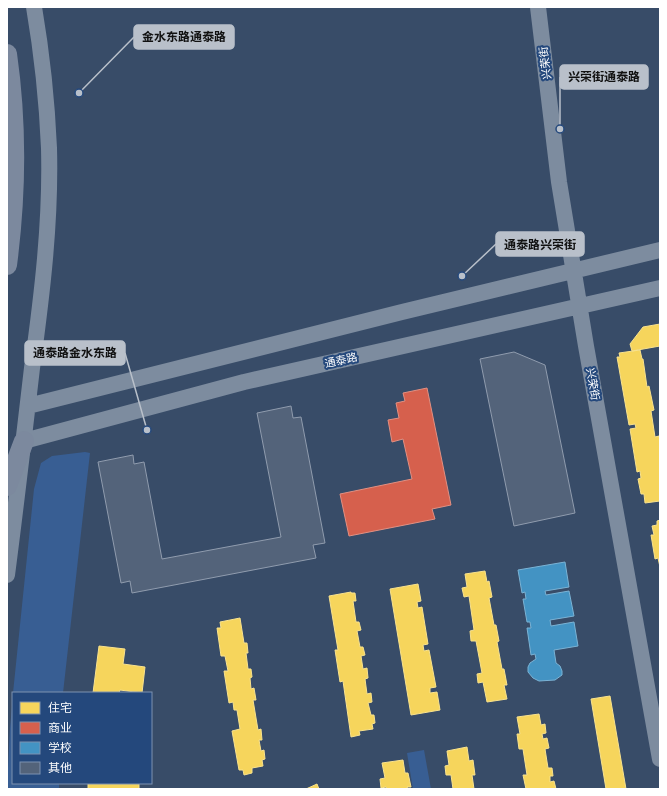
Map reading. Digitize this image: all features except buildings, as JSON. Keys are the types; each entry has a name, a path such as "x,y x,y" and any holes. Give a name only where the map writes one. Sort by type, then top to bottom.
{"main road":[{"path":"7,54 14,139 13,208 7,265"},
{"path":"7,486 24,441"}],"street":[{"path":"7,575 40,305 48,211 49,148 40,42 34,7"},
{"name":"兴荣街","path":"538,7 559,182 660,759"},
{"path":"28,406 402,312 660,250"},
{"name":"通泰路","path":"24,441 244,382 660,288"}],"shaded area":[{"path":"85,452 90,453 63,692 13,692 34,489 41,463 52,456"},
{"path":"12,707 12,784 59,784 59,789 7,789"},
{"path":"424,750 431,789 413,789 407,753"}],"place":[{"name":"金水东路通泰路","path":"79,93"},
{"name":"兴荣街通泰路","path":"560,129"},
{"name":"通泰路兴荣街","path":"462,276"},
{"name":"通泰路金水东路","path":"147,430"}]}
